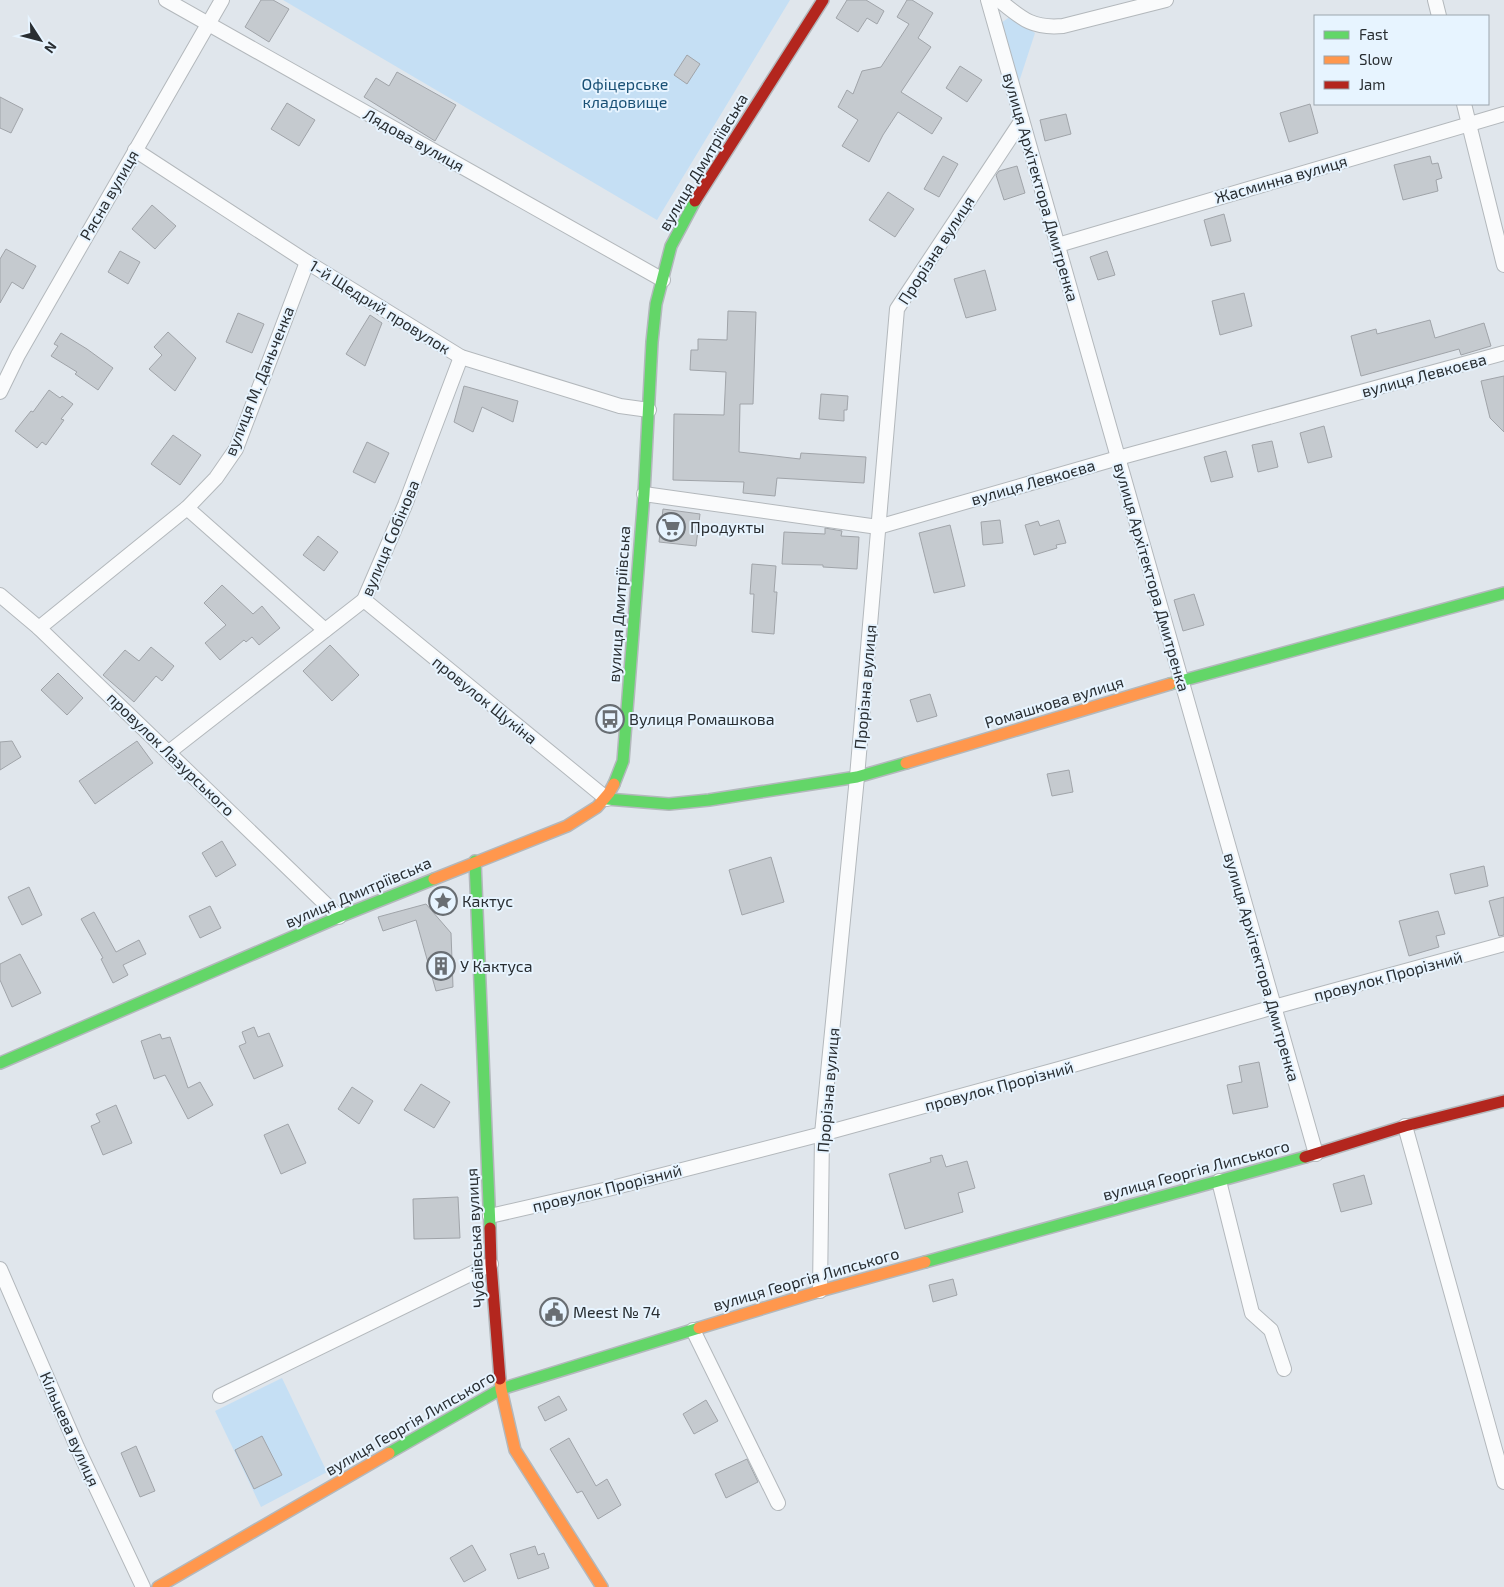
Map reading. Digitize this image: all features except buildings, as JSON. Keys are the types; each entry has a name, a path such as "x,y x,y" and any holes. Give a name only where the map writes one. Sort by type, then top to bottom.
{"street":[{"name":"Лядова вулиця","path":"166,0 663,280"},
{"name":"Рясна вулиця","path":"0,392 18,355 222,0"},
{"name":"вулиця Дмитріївська","path":"0,1063 339,916 567,826 588,815 607,800 616,784 623,761 644,494 655,313 671,246 687,214 823,0"},
{"name":"вулиця Архітектора Дмитренка","path":"988,0 1316,1154"},
{"path":"999,0 1023,20 1036,26 1049,27 1063,26 1166,0"},
{"path":"1434,0 1439,15"},
{"path":"1464,105 1504,265"},
{"name":"Жасминна вулиця","path":"1058,245 1504,114"},
{"name":"Прорізна вулиця","path":"820,1291 822,1134 857,777 897,309 1022,120"},
{"name":"1-й Щедрий провулок","path":"135,150 307,262 462,357 620,406 649,410"},
{"name":"вулиця М. Даньченка","path":"38,628 187,508 216,478 236,449 307,262"},
{"name":"вулиця Левкоєва","path":"644,494 878,527 1118,458 1504,353"},
{"name":"вулиця Собінова","path":"169,752 364,600 405,505 462,357"},
{"path":"187,508 325,630"},
{"name":"Ромашкова вулиця","path":"607,800 669,804 708,800 857,777 1181,681 1504,593"},
{"name":"провулок Лазурського","path":"0,595 38,628 169,752 339,916"},
{"name":"провулок Щукіна","path":"364,600 607,800"},
{"name":"Чубаївська вулиця","path":"475,861 491,1264 500,1389 515,1450 602,1587"},
{"name":"провулок Прорізний","path":"490,1216 608,1189 822,1134 1504,944"},
{"name":"вулиця Георгія Липського","path":"158,1587 500,1389 820,1291 1316,1154 1406,1126 1504,1101"},
{"path":"1406,1126 1504,1482"},
{"path":"1219,1181 1252,1312 1271,1330 1284,1369"},
{"path":"220,1396 491,1264"},
{"name":"Кільцева вулиця","path":"0,1269 77,1447 143,1587"},
{"path":"693,1330 778,1503"}],"green space":[{"name":"Офіцерське кладовище","path":"283,0 790,0 657,220"},
{"path":"1011,16 1035,33 1019,82 1013,84 998,25"},
{"path":"282,1378 327,1472 261,1507 215,1411"}],"traffic: fast":[{"path":"614,784 623,761 644,494 652,342 656,304 671,246 695,201"},
{"path":"1170,684 1504,593"},
{"path":"607,799 669,804 709,800 857,777 906,763"},
{"path":"475,861 490,1228"},
{"path":"0,1063 339,917 434,879"},
{"path":"925,1262 1305,1157"},
{"path":"389,1453 501,1389 699,1328"}],"traffic: slow":[{"path":"906,763 1170,684"},
{"path":"434,879 567,826 597,807 614,784"},
{"path":"699,1328 820,1291 925,1262"},
{"path":"500,1379 515,1450 602,1587"},
{"path":"158,1587 389,1453"}],"traffic: jam":[{"path":"695,201 823,0"},
{"path":"1305,1157 1405,1126 1504,1101"},
{"path":"490,1228 500,1379"}],"place":[{"name":"Продукты","path":"671,527"},
{"name":"Вулиця Ромашкова","path":"610,719"},
{"name":"Кактус","path":"443,901"},
{"name":"У Кактуса","path":"441,966"},
{"name":"Meest № 74","path":"554,1312"}]}
